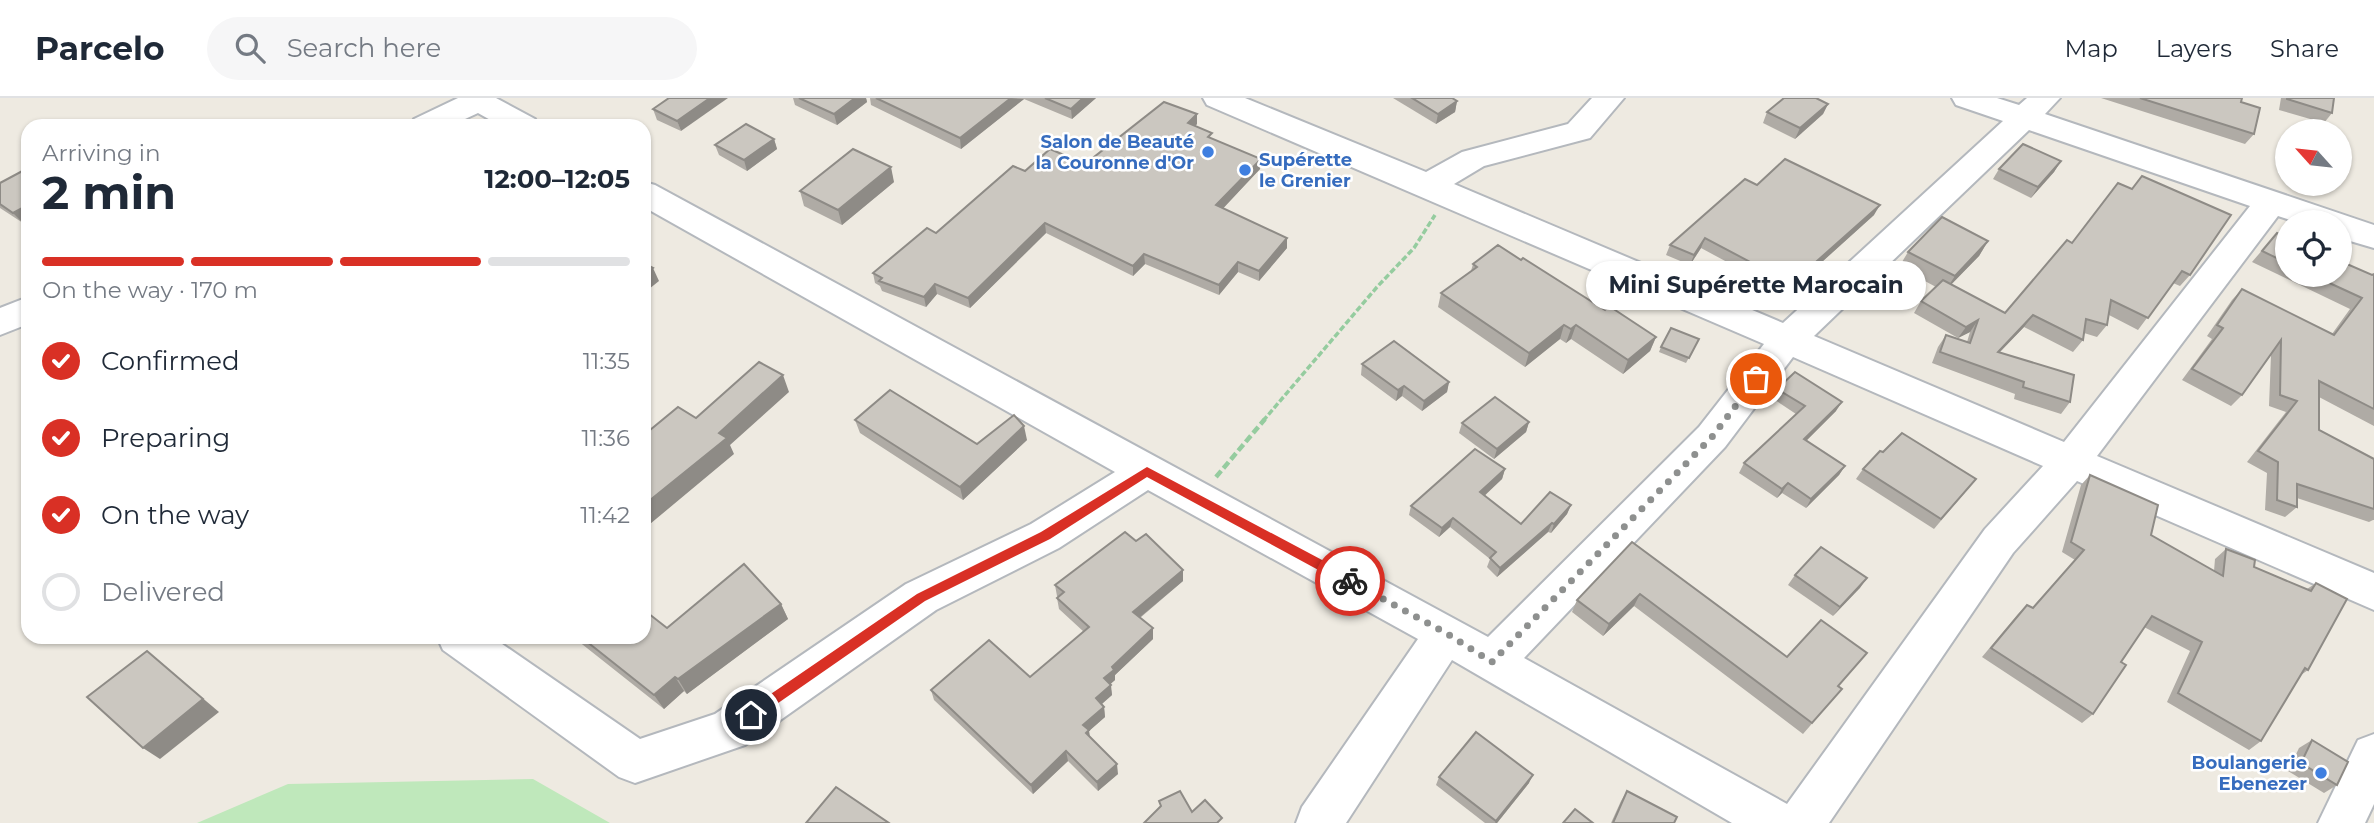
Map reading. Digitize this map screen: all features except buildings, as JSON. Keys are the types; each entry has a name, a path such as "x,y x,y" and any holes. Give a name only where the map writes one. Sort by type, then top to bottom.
{"street":[{"path":"1438,190 1473,159 1579,131 1609,98"},
{"path":"1967,98 2035,108 2295,210"},
{"path":"439,119 476,100 511,119"},
{"path":"1233,101 2374,592"},
{"path":"1492,662 1712,437 1786,341 2035,108"},
{"path":"651,197 1446,633 1492,662 1776,823"},
{"path":"1802,823 1999,541 2070,463 2271,202"},
{"path":"2352,230 2374,237"},
{"path":"0,322 21,313"},
{"path":"468,644 635,762 729,730 921,597 1045,536 1147,471"},
{"path":"1318,823 1446,633"},
{"path":"2341,823 2374,755"}],"path":[{"path":"1198,499 1368,297 1414,248 1438,190"}],"green space":[{"path":"533,779 610,823 197,823 288,784"}],"way so far":[{"path":"1350,581 1446,633 1492,662 1712,437 1756,379"}],"place":[{"name":"Salon de Beauté la Couronne d'Or","path":"1208,152"},
{"name":"Supérette le Grenier","path":"1245,170"},
{"name":"Mini Supérette Marocain","path":"1756,379"},
{"name":"Boulangerie Ebenezer","path":"2321,773"}],"route":[{"path":"751,715 921,597 1045,536 1147,471 1350,581"}]}
